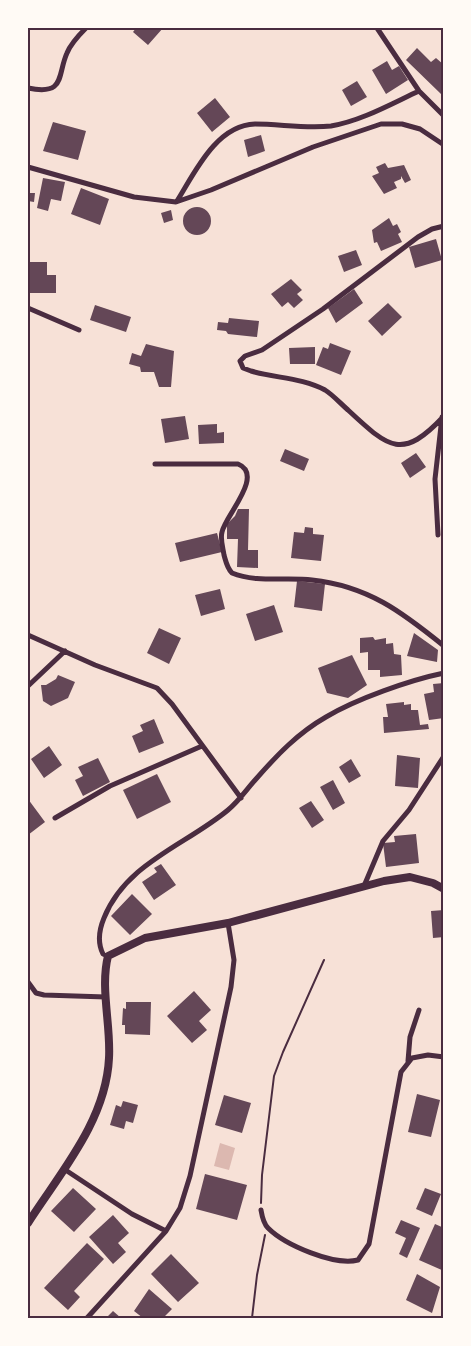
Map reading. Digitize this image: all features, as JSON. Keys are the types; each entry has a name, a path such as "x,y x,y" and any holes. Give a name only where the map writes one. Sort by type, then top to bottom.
{"main road":[{"path":"28,1223 64,1168 93,1118 105,1083 109,1059 105,968 108,956 145,938 228,923 364,886 410,877 432,883 444,889"}],"street":[{"path":"28,88 38,90 50,89 58,83 67,52 86,28"},
{"path":"377,28 419,90 444,116"},
{"path":"176,202 211,150 240,126 253,124 319,127 340,124 419,90"},
{"path":"28,167 134,197 176,202 211,190 313,147 381,124 402,124 420,129 444,146"},
{"path":"443,416 418,440 404,446 393,444 375,433 324,390 304,382 251,371 243,368 240,361 245,356 262,350 324,309 418,237 432,229 444,226"},
{"path":"28,308 79,330"},
{"path":"438,535 435,479 443,416"},
{"path":"155,464 238,464 246,468 248,473 245,488 222,532 226,560 232,573 251,577 312,580 349,587 401,612 444,646"},
{"path":"28,635 157,688 172,704 241,798"},
{"path":"28,686 65,651"},
{"path":"108,956 103,954 99,944 102,922 113,899 126,881 154,859 210,823 241,798 290,741 328,716 374,696 444,673"},
{"path":"55,818 110,786 202,746"},
{"path":"364,886 382,841 409,810 444,756"},
{"path":"87,1318 166,1231 180,1208 231,987 234,960 228,923"},
{"path":"28,982 36,992 44,995 107,997"},
{"path":"408,1062 410,1037 419,1010"},
{"path":"261,1210 267,1228 305,1251 337,1260 358,1260 369,1244 401,1072 412,1058 428,1055 444,1057"},
{"path":"64,1168 132,1214 166,1231"}],"path":[{"path":"261,1210 262,1174 274,1076 282,1052 324,960"},
{"path":"252,1318 261,1248 267,1228"}],"shaded area":[{"path":"220,1143 235,1148 229,1170 214,1166"}],"building":[{"path":"136,28 163,28 148,45 133,32"},
{"path":"417,48 431,62 436,58 444,65 442,75 444,92 441,94 406,60"},
{"path":"387,61 392,70 399,66 408,80 386,94 372,70"},
{"path":"357,81 367,97 351,106 342,90"},
{"path":"215,98 230,117 212,132 197,113"},
{"path":"53,122 86,131 78,160 43,151"},
{"path":"261,135 265,151 248,157 244,140"},
{"path":"385,163 388,168 404,165 411,180 405,183 401,176 401,179 394,182 397,188 384,194 372,176 379,173 376,167"},
{"path":"43,178 65,182 61,201 51,199 48,211 37,208"},
{"path":"81,188 109,199 100,225 71,214"},
{"path":"28,193 35,193 34,202 28,201"},
{"path":"197,207 207,211 211,221 207,231 197,235 187,231 183,221 187,211"},
{"path":"171,210 173,220 164,223 161,213"},
{"path":"389,218 393,226 397,224 401,232 398,234 402,242 381,251 377,242 374,243 372,230"},
{"path":"436,239 442,260 415,268 409,247"},
{"path":"356,250 362,265 344,272 338,256"},
{"path":"30,262 47,262 47,275 56,275 56,293 30,293"},
{"path":"291,279 302,290 297,294 303,300 294,308 288,302 282,307 271,294"},
{"path":"354,289 363,303 336,323 328,308"},
{"path":"388,303 402,317 382,336 368,321"},
{"path":"95,305 131,317 126,332 90,320"},
{"path":"229,318 259,321 257,337 228,334 226,331 217,330 218,322 228,323"},
{"path":"330,343 351,351 341,375 316,365 323,347 328,349"},
{"path":"146,344 174,351 171,387 159,387 154,372 141,372 140,367 129,364 132,353 141,356"},
{"path":"315,347 315,364 290,364 289,348"},
{"path":"185,416 189,439 165,443 161,419"},
{"path":"217,424 217,433 224,432 224,443 199,444 198,425"},
{"path":"285,449 309,459 304,471 280,461"},
{"path":"416,453 426,467 410,478 401,463"},
{"path":"238,509 249,509 248,550 258,550 258,568 237,567 238,539 227,539 227,524 235,516"},
{"path":"305,527 313,528 313,534 324,535 321,561 291,558 294,532 304,533"},
{"path":"217,533 222,552 180,562 175,543"},
{"path":"297,581 325,584 322,611 294,607"},
{"path":"220,589 225,609 201,616 195,595"},
{"path":"274,605 283,632 255,641 246,614"},
{"path":"159,628 181,638 169,664 147,653"},
{"path":"414,633 438,650 437,662 407,656"},
{"path":"373,637 375,640 386,638 386,644 393,643 394,654 401,655 402,675 380,677 380,670 368,670 368,652 360,653 360,638"},
{"path":"352,655 367,685 348,698 327,693 318,668"},
{"path":"58,675 75,682 68,698 51,706 43,701 41,685 46,685 56,679"},
{"path":"444,683 444,718 429,720 424,694 434,692 433,684"},
{"path":"404,702 404,705 411,704 411,710 418,710 420,725 428,724 429,729 384,733 383,717 388,717 386,704"},
{"path":"154,719 164,743 139,753 132,736 143,731 140,725"},
{"path":"49,746 62,765 44,778 31,759"},
{"path":"397,755 420,758 418,788 395,786"},
{"path":"98,758 110,782 83,796 75,780 83,776 78,767"},
{"path":"351,759 361,776 349,783 339,767"},
{"path":"157,774 171,802 137,819 123,790"},
{"path":"333,780 345,803 333,810 320,787"},
{"path":"28,799 45,822 28,835"},
{"path":"311,801 324,820 312,828 299,808"},
{"path":"416,834 419,863 386,867 383,843 395,842 394,836"},
{"path":"161,864 176,885 154,900 142,882 157,872 154,868"},
{"path":"132,894 152,914 130,935 111,916"},
{"path":"444,910 444,937 433,938 431,911"},
{"path":"194,991 211,1010 199,1021 207,1030 192,1043 167,1016"},
{"path":"126,1002 151,1002 150,1035 125,1034 125,1025 122,1025 123,1008 126,1009"},
{"path":"417,1094 440,1100 431,1137 408,1132"},
{"path":"224,1095 251,1103 242,1133 215,1125"},
{"path":"123,1101 138,1105 133,1123 126,1121 124,1129 110,1125 116,1105 121,1107"},
{"path":"205,1174 247,1185 237,1220 196,1209"},
{"path":"73,1188 96,1209 74,1232 51,1211"},
{"path":"425,1188 441,1194 432,1216 416,1209"},
{"path":"113,1215 129,1233 118,1243 126,1252 113,1264 89,1237"},
{"path":"401,1220 420,1228 407,1258 399,1254 406,1238 395,1233"},
{"path":"435,1224 444,1228 444,1271 419,1260"},
{"path":"87,1243 104,1259 74,1291 80,1297 68,1310 44,1288"},
{"path":"171,1254 199,1283 178,1302 151,1274"},
{"path":"417,1274 440,1287 432,1313 406,1300"},
{"path":"149,1289 172,1309 163,1318 143,1318 134,1311"},
{"path":"113,1311 121,1318 106,1318"}]}
